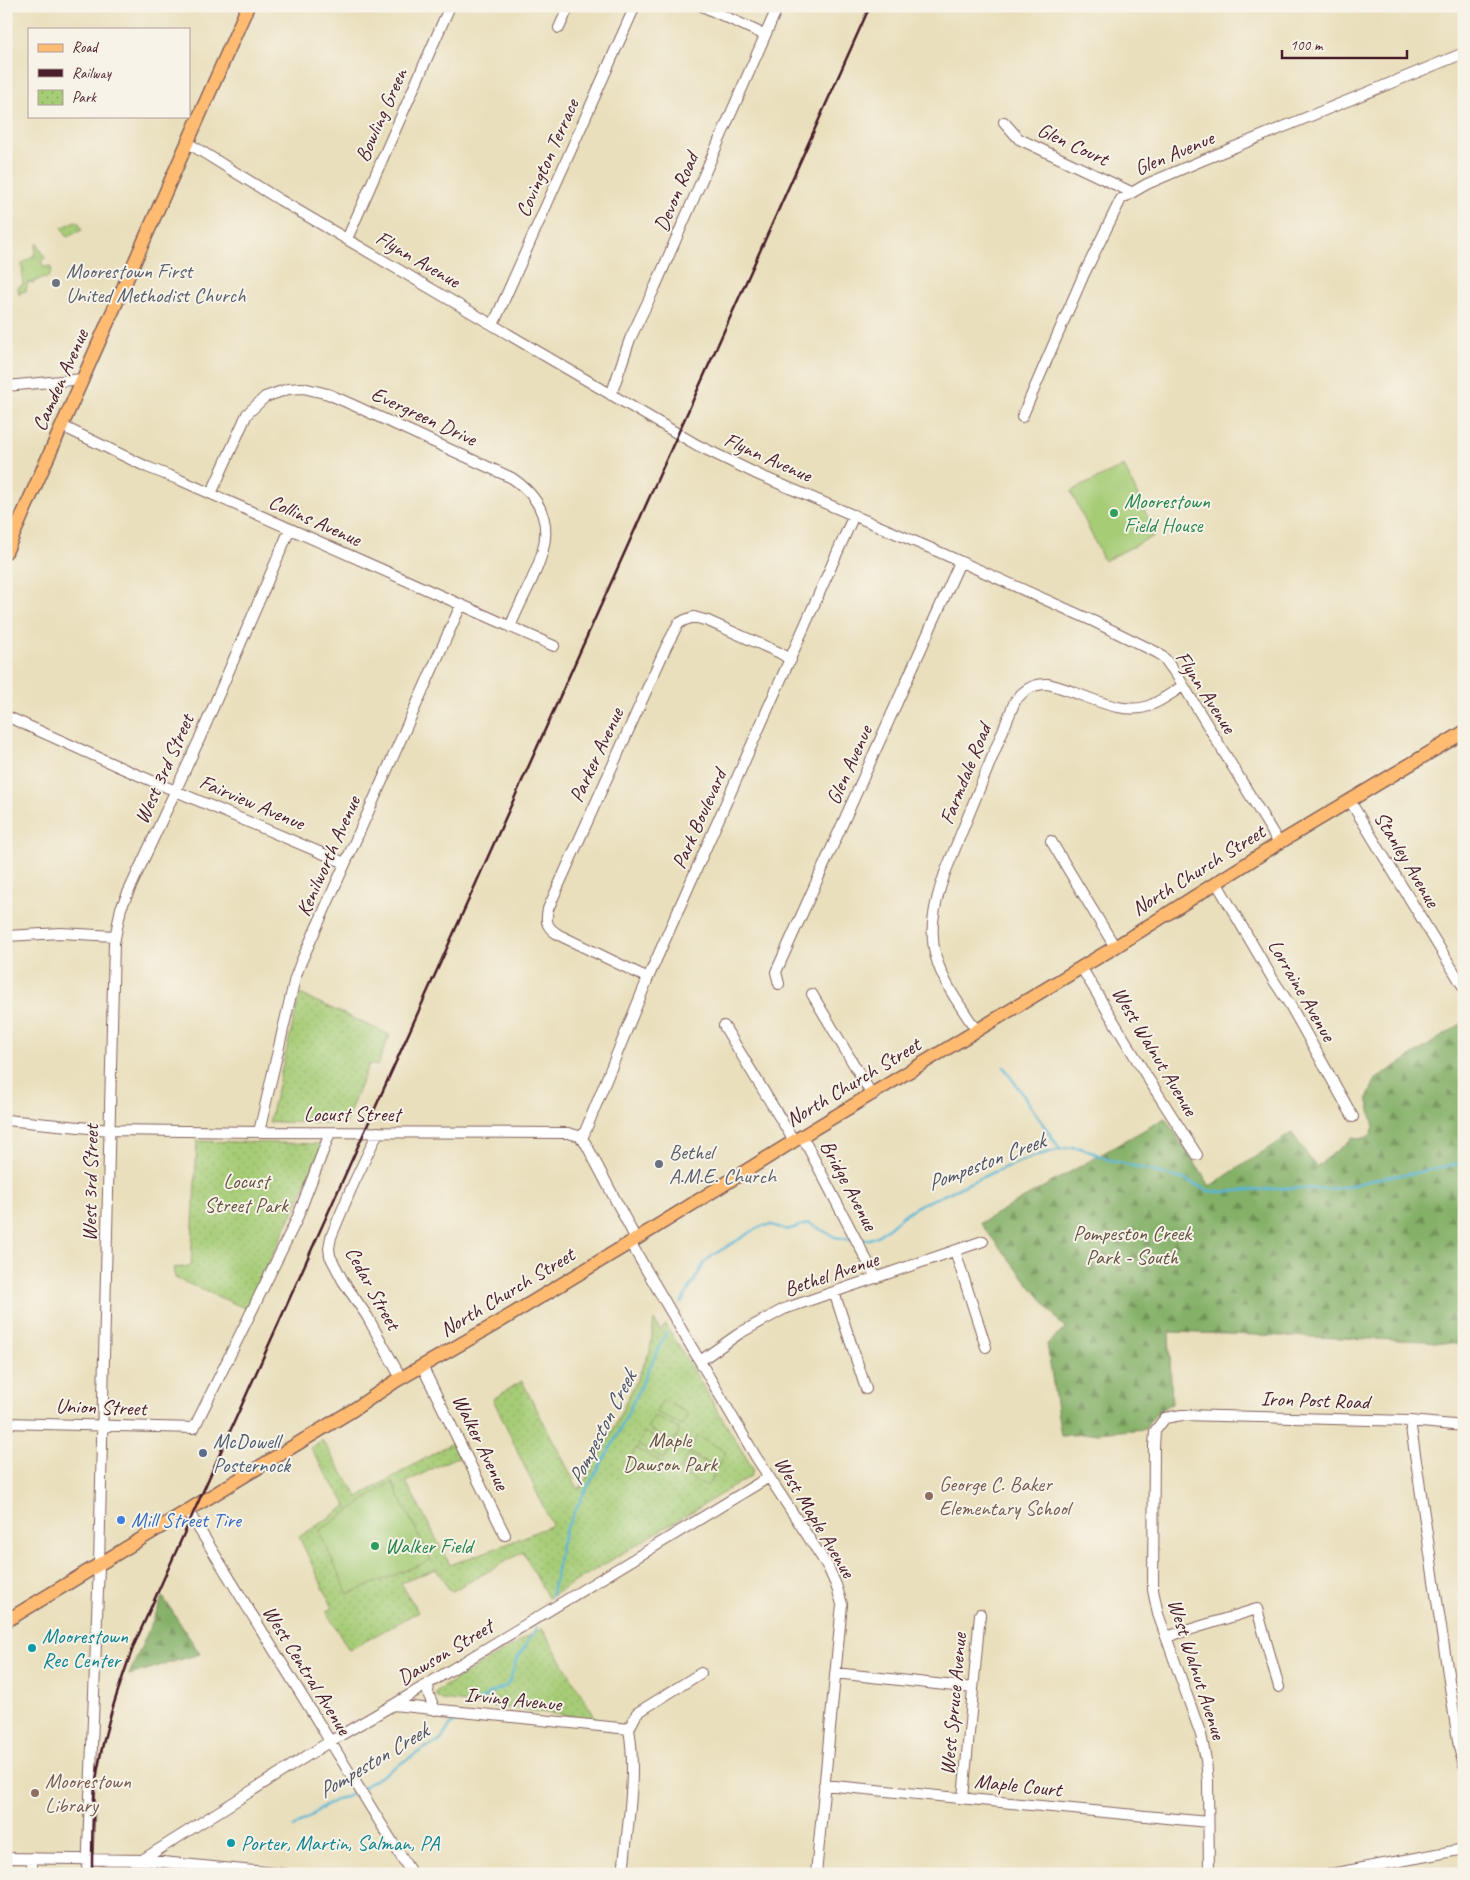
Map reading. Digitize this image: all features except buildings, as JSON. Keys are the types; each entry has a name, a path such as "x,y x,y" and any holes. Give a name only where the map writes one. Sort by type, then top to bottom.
{"main road":[{"name":"Camden Avenue","path":"6,552 248,6"},
{"name":"North Church Street","path":"6,1621 353,1410 402,1378 633,1241 1115,947 1279,843 1464,732"}],"street":[{"name":"Bowling Green","path":"347,239 450,6"},
{"path":"559,28 569,6"},
{"name":"Covington Terrace","path":"494,325 635,6"},
{"path":"702,6 765,35"},
{"name":"Devon Road","path":"611,395 630,339 655,287 778,6"},
{"name":"Glen Avenue","path":"1022,417 1121,199 1132,192 1203,160 1464,53"},
{"name":"Glen Court","path":"1004,122 1019,139 1132,192"},
{"name":"Flynn Avenue","path":"188,143 677,434 720,456 1144,645 1165,659 1279,843"},
{"path":"6,386 82,380"},
{"name":"Evergreen Drive","path":"212,494 247,414 265,397 288,389 303,388 328,394 353,405 512,478 533,495 543,511 545,520 544,548 510,626"},
{"name":"Collins Avenue","path":"62,426 147,467 554,646"},
{"name":"Park Boulevard","path":"582,1139 648,978 854,515"},
{"name":"West 3rd Street","path":"87,1874 99,1565 115,936 122,908 290,529"},
{"name":"Glen Avenue","path":"779,984 776,972 960,562"},
{"name":"Kenilworth Avenue","path":"259,1132 295,978 460,605"},
{"name":"Parker Avenue","path":"648,978 559,935 548,927 546,920 606,777 678,624 694,617 708,621 780,653 791,660"},
{"name":"Farmdale Road","path":"977,1031 950,990 937,962 933,943 933,915 937,895 945,873 1015,701 1029,687 1047,684 1114,706 1133,709 1153,704 1183,686"},
{"name":"Fairview Avenue","path":"6,716 345,863"},
{"name":"Stanley Avenue","path":"1350,801 1464,988"},
{"path":"1051,842 1115,947"},
{"name":"Lorraine Avenue","path":"1216,882 1290,1005 1354,1117"},
{"path":"6,936 61,933 115,936"},
{"name":"West Walnut Avenue","path":"1081,967 1197,1155"},
{"path":"812,994 872,1094"},
{"name":"Bridge Avenue","path":"724,1026 798,1139 876,1278"},
{"name":"Locust Street","path":"6,1120 110,1130 330,1133 561,1132 575,1134 582,1139"},
{"name":"Cedar Street","path":"378,1132 351,1189 331,1237 329,1248 330,1256 343,1281 367,1316 402,1378"},
{"name":"Union Street","path":"6,1423 194,1428 296,1221 330,1133"},
{"path":"582,1139 593,1156 633,1241"},
{"name":"West Maple Avenue","path":"633,1241 700,1361 769,1477 828,1567 842,1604 816,1874"},
{"name":"Bethel Avenue","path":"700,1361 740,1333 774,1313 983,1241"},
{"path":"955,1251 986,1347"},
{"path":"834,1292 866,1389"},
{"name":"Walker Avenue","path":"422,1366 506,1535"},
{"name":"Iron Post Road","path":"1165,1418 1182,1415 1410,1421 1464,1426"},
{"name":"West Walnut Avenue","path":"1165,1418 1155,1431 1153,1590 1158,1614 1201,1735 1208,1782 1210,1874"},
{"path":"1410,1421 1459,1747 1464,1766"},
{"name":"Dawson Street","path":"142,1860 330,1742 393,1706 769,1477"},
{"name":"West Central Avenue","path":"188,1511 412,1874"},
{"path":"1166,1637 1256,1609 1278,1686"},
{"name":"West Spruce Avenue","path":"963,1798 980,1614"},
{"path":"623,1874 632,1757 629,1729 637,1713 700,1673"},
{"path":"835,1673 973,1688"},
{"path":"429,1683 428,1693 435,1710"},
{"name":"Irving Avenue","path":"393,1706 629,1729"},
{"name":"Maple Court","path":"824,1785 1208,1822"},
{"path":"1331,1874 1464,1849"},
{"path":"6,1858 142,1860 285,1874"},
{"path":"32,1858 32,1874"}],"green space":[{"path":"75,221 79,223 82,230 67,237 62,228"},
{"path":"37,243 45,258 41,261 44,267 50,266 52,270 45,279 44,277 32,283 28,282 26,291 21,292 19,295 18,287 23,285 22,264 34,255"},
{"name":"Moorestown Field House","path":"1124,466 1156,535 1104,561 1071,491"},
{"name":"Locust Street Park","path":"300,994 390,1035 377,1066 369,1064 345,1123 269,1122"},
{"name":"Pompeston Creek Park - South","path":"1464,1022 1464,1345 1426,1341 1169,1332 1172,1404 1163,1408 1145,1429 1061,1436 1047,1344 1065,1329 980,1223 1165,1118 1210,1186 1292,1133 1316,1167 1353,1138 1360,1139 1370,1136 1374,1127 1367,1098 1376,1079"},
{"name":"Locust Street Park","path":"197,1141 323,1144 247,1309 175,1278 173,1268 191,1266"},
{"name":"Maple Dawson Park","path":"654,1320 660,1330 666,1325 753,1469 751,1476 548,1598 523,1552 451,1592 436,1569 401,1583 418,1612 349,1650 326,1611 333,1608 299,1537 347,1506 310,1448 322,1440 358,1497 452,1443 460,1458 454,1458 406,1482 450,1565 507,1544 552,1525 493,1399 522,1381 579,1490 609,1438 650,1351"},
{"path":"663,1400 689,1414 682,1426 656,1412"},
{"path":"654,1416 680,1430 673,1442 647,1428"},
{"path":"645,1432 671,1447 664,1459 638,1445"},
{"path":"698,1436 726,1452 717,1468 689,1452"},
{"path":"636,1448 662,1463 656,1475 630,1460"},
{"path":"688,1454 716,1470 707,1487 679,1471"},
{"name":"Walker Field","path":"392,1482 431,1560 348,1594 319,1531"},
{"path":"163,1597 200,1654 129,1675"},
{"path":"542,1628 596,1719 442,1700 436,1695 438,1690"}],"waterway":[{"path":"1004,1067 1060,1149"},
{"name":"Pompeston Creek","path":"860,1240 881,1234 919,1205 991,1173 1024,1160 1072,1147 1081,1148 1110,1160 1186,1180 1209,1191 1220,1192 1284,1188 1328,1189 1464,1162"},
{"name":"Pompeston Creek","path":"681,1303 705,1262 713,1255 761,1226 772,1225 787,1230 809,1223 835,1237 852,1240"},
{"name":"Pompeston Creek","path":"551,1596 560,1548 566,1529 584,1493 615,1440 666,1333"},
{"name":"Pompeston Creek","path":"469,1709 488,1694 506,1686 516,1661 537,1627"},
{"name":"Pompeston Creek","path":"362,1788 425,1748 440,1741 450,1726 461,1716"},
{"name":"Pompeston Creek","path":"294,1827 336,1799 346,1797 358,1791"}],"railway":[{"path":"92,1874 93,1806 96,1778 104,1739 134,1645 870,6"}],"place":[{"name":"Moorestown First United Methodist Church","path":"56,283"},
{"name":"Moorestown Field House","path":"1114,513"},
{"name":"Bethel A.M.E. Church","path":"659,1164"},
{"name":"McDowell Posternock","path":"203,1453"},
{"name":"George C. Baker Elementary School","path":"929,1496"},
{"name":"Mill Street Tire","path":"121,1520"},
{"name":"Walker Field","path":"375,1546"},
{"name":"Moorestown Rec Center","path":"32,1648"},
{"name":"Moorestown Library","path":"35,1793"},
{"name":"Porter, Martin, Salman, PA","path":"231,1843"}]}
